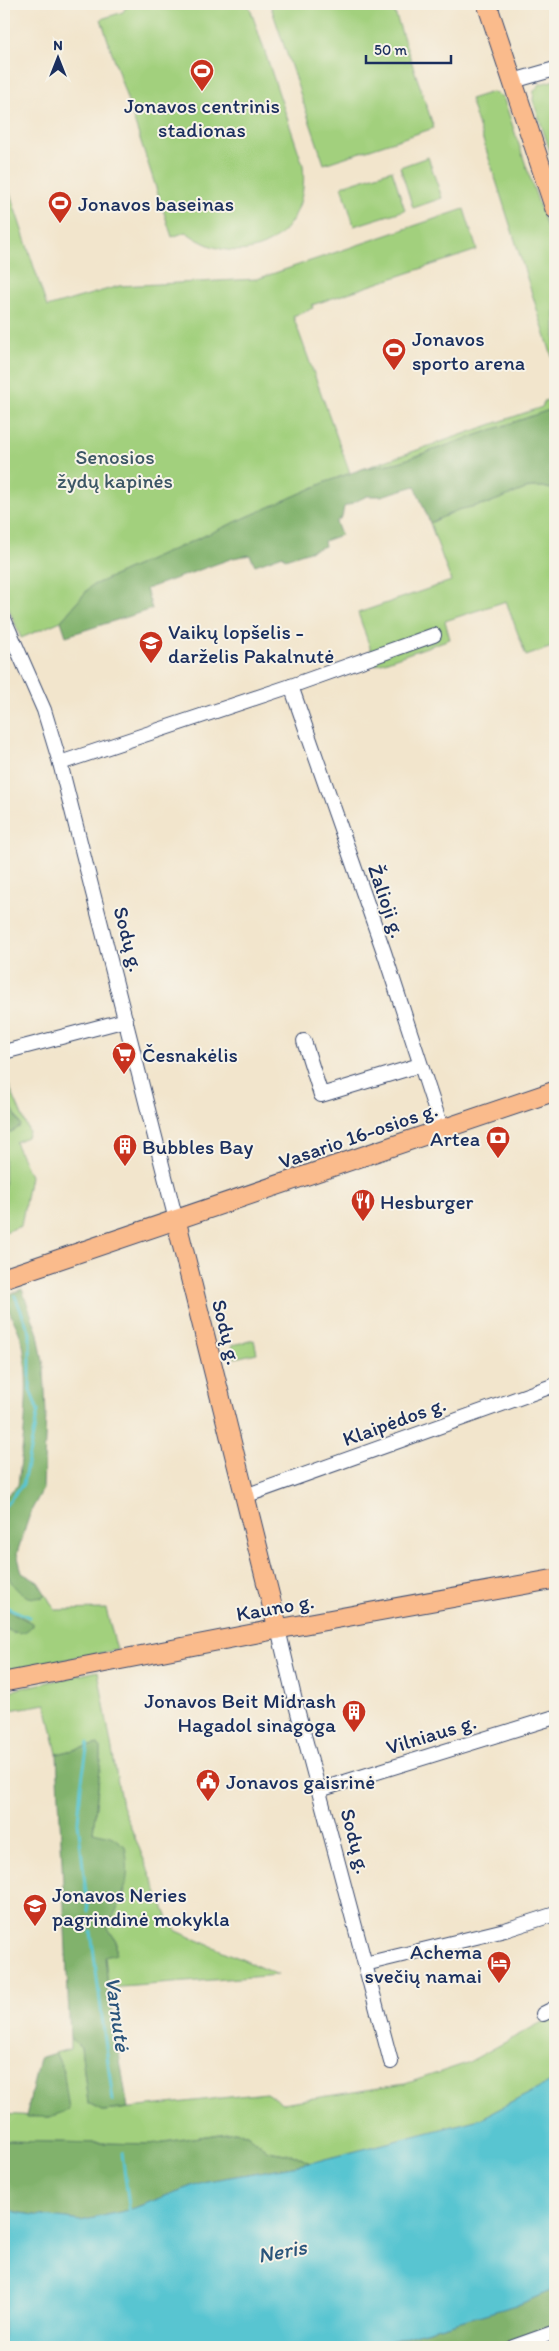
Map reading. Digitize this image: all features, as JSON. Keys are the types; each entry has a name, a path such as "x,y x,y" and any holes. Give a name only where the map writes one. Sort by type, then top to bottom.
{"main road":[{"path":"487,4 555,209"},
{"name":"Vasario 16-osios g.","path":"4,1278 555,1091"},
{"name":"Sodų g.","path":"176,1220 278,1629"},
{"name":"Kauno g.","path":"4,1682 278,1629 555,1579"}],"street":[{"path":"513,81 555,69"},
{"name":"Sodų g.","path":"4,619 44,710 60,763 176,1220"},
{"path":"60,763 291,686 434,635"},
{"name":"Žalioji g.","path":"291,686 384,952 442,1130"},
{"path":"4,1052 126,1020"},
{"path":"304,1041 321,1095 420,1065"},
{"name":"Klaipėdos g.","path":"245,1496 555,1385"},
{"name":"Sodų g.","path":"278,1629 296,1705 392,2062"},
{"name":"Vilniaus g.","path":"319,1790 555,1717"},
{"path":"366,1964 505,1930 555,1914"},
{"path":"513,2347 555,2332"}],"green space":[{"name":"Jonavos centrinis stadionas","path":"128,4 247,4 250,8 303,165 303,191 296,212 285,230 269,242 251,249 230,250 208,245 186,232 172,237 101,19 123,12"},
{"path":"270,4 392,4 434,128 324,164"},
{"path":"555,80 555,166 533,100 534,91 540,84"},
{"path":"492,92 503,97 555,252 555,366 470,99"},
{"path":"428,157 442,198 413,208 400,167"},
{"path":"392,170 405,210 354,226 342,186"},
{"name":"Senosios žydų kapinės","path":"4,175 47,307 119,286 257,279 464,209 477,250 312,305 313,308 293,316 350,473 91,586 61,621 21,638 4,597 4,541 7,524 4,509"},
{"path":"555,400 555,408 399,462 362,469 542,407 544,401 553,402"},
{"path":"555,408 555,490 531,487 489,503 458,510 430,523 415,486 381,496 367,496 344,507 342,517 336,522 341,535 324,541 325,546 285,559 283,555 255,565 250,555 233,558 146,589 152,609 66,636 61,621 91,586 326,482 362,469 399,462"},
{"path":"531,487 555,490 555,646 526,656 506,601 445,621 450,639 376,665 358,613 451,581 430,523 457,510 489,503"},
{"path":"4,1074 29,1132 27,1137 15,1142 30,1176 21,1226 5,1232 4,1127 10,1133 21,1126 4,1092"},
{"path":"4,1092 21,1126 10,1133 4,1127"},
{"path":"22,1289 38,1334 44,1367 46,1414 43,1489 31,1511 17,1553 22,1573 38,1582 46,1595 40,1598 27,1596 12,1584 6,1565 8,1547 4,1546 4,1498 18,1485 25,1418 26,1368 23,1344 4,1297"},
{"path":"254,1340 257,1353 235,1358 232,1345"},
{"path":"4,1546 8,1547 6,1563 41,1598 46,1595 55,1610 106,1609 117,1650 4,1671 4,1628 14,1633 28,1620 4,1608"},
{"path":"4,1608 32,1623 32,1626 19,1633 4,1628"},
{"path":"98,1671 122,1806 170,1923 177,1931 278,1975 108,1988 105,1956 116,1953 116,1941 108,1928 125,1892 111,1836 93,1833 101,1748 98,1744 57,1754 46,1704 4,1711 4,1692"},
{"path":"98,1744 101,1748 101,1760 93,1832 111,1836 125,1846 127,1859 125,1889 108,1928 116,1941 116,1954 105,1957 108,1988 128,2108 104,2111 88,2103 81,2047 70,2038 57,1754"},
{"path":"555,2015 555,2080 480,2119 310,2163 297,2156 268,2151 247,2134 234,2132 150,2144 4,2141 4,2114 50,2117 63,2068 55,2053 70,2049 70,2038 81,2047 88,2103 104,2111 266,2093 282,2103 405,2084 467,2063"},
{"path":"55,2053 63,2068 69,2110 50,2117 26,2117 39,2058"},
{"path":"234,2132 247,2134 268,2151 297,2156 310,2163 202,2182 129,2210 81,2221 4,2209 4,2141 150,2144"},
{"path":"555,2289 555,2326 500,2347 369,2347 520,2304"},
{"path":"555,2326 555,2347 500,2347"}],"water":[{"name":"Neris","path":"555,2080 555,2289 520,2304 369,2347 4,2347 4,2209 81,2221 129,2210 202,2182 310,2163 480,2119"}],"waterway":[{"name":"Varnutė","path":"4,1507 23,1484 38,1411 30,1390 30,1333 15,1296"},
{"name":"Varnutė","path":"4,1606 29,1617"},
{"name":"Varnutė","path":"88,1743 81,1786 78,1822 88,1911"},
{"name":"Varnutė","path":"91,1932 113,2101"},
{"name":"Varnutė","path":"122,2153 130,2214"}],"place":[{"name":"Jonavos centrinis stadionas","path":"202,92"},
{"name":"Jonavos baseinas","path":"60,224"},
{"name":"Jonavos sporto arena","path":"394,371"},
{"name":"Vaikų lopšelis - darželis Pakalnutė","path":"151,664"},
{"name":"Česnakėlis","path":"124,1075"},
{"name":"Artea","path":"498,1159"},
{"name":"Bubbles Bay","path":"125,1167"},
{"name":"Hesburger","path":"363,1222"},
{"name":"Jonavos Beit Midrash Hagadol sinagoga","path":"354,1733"},
{"name":"Jonavos gaisrinė","path":"208,1802"},
{"name":"Jonavos Neries pagrindinė mokykla","path":"35,1927"},
{"name":"Achema svečių namai","path":"499,1984"}]}
